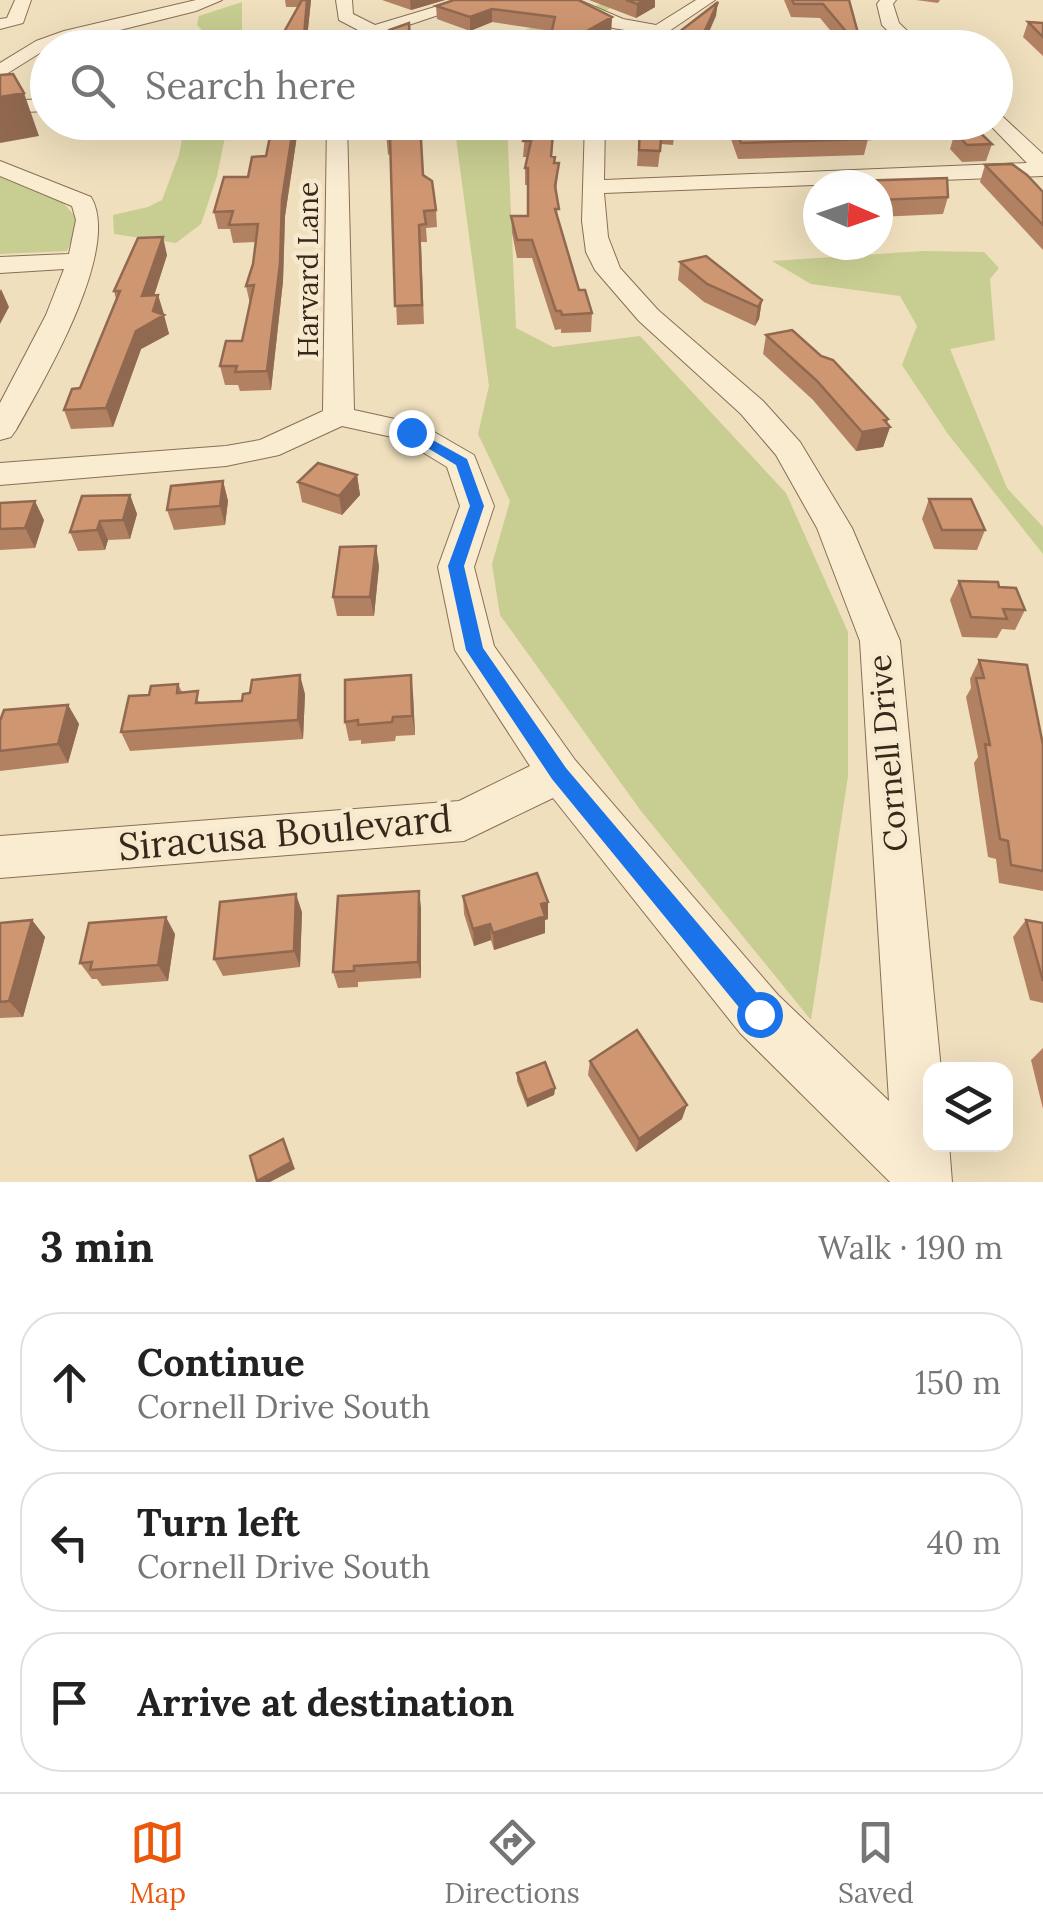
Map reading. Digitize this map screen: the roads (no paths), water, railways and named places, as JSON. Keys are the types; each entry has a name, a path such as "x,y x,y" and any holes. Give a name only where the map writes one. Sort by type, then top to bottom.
{"street":[{"path":"0,24 14,23 23,0"},
{"path":"96,30 214,0"},
{"path":"344,0 345,16 371,30"},
{"path":"376,30 475,0"},
{"path":"565,0 619,24 658,30 707,0"},
{"path":"888,0 885,4 896,30"},
{"path":"4,68 30,49"},
{"path":"4,68 30,66"},
{"path":"0,107 30,106"},
{"path":"1013,138 1043,168"},
{"name":"Harvard Lane","path":"336,140 339,416"},
{"name":"Cornell Drive","path":"594,140 599,255 627,293 769,424 816,489 850,559 880,642 922,1177"},
{"path":"0,168 83,202 90,219 86,246 31,379 0,430"},
{"path":"593,187 1043,168"},
{"path":"0,264 78,260"},
{"path":"0,474 226,456 268,448 339,416 411,432 462,462 477,506 456,566 475,650 559,773 759,1014 922,1177"},
{"name":"Siracusa Boulevard","path":"0,857 464,821 559,773"}]}
